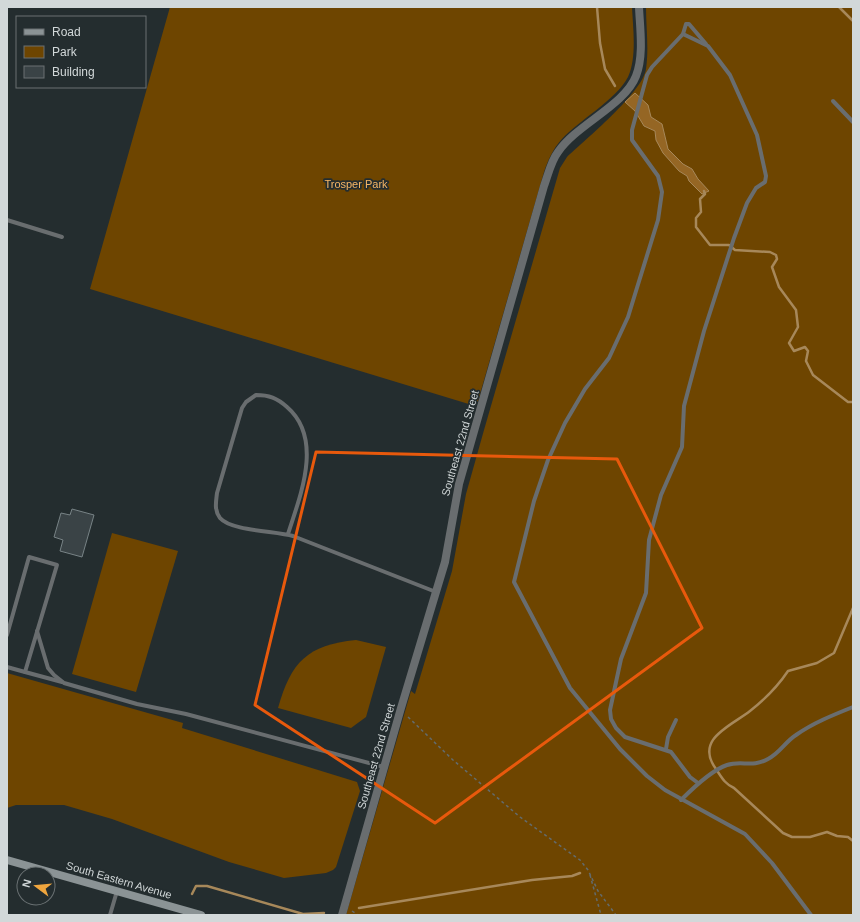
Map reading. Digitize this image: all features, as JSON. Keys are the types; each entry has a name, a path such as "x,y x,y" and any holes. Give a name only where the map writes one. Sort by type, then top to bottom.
{"main road":[{"name":"South Eastern Avenue","path":"7,860 201,915"}],"street":[{"name":"Southeast 22nd Street","path":"342,915 401,708 445,562 459,484 551,166 557,152 586,123 614,102 628,89 636,78 640,62 639,7"}],"lane":[{"path":"698,783 690,777 671,752 666,749 625,737 616,728 611,719 610,710 621,659 646,593 649,540 661,495 681,451 684,406 704,331 747,203 756,188 765,182 765,168 757,135 730,75 708,46 689,24 686,24 683,34 652,66 647,75 631,136 632,140 658,176 661,184 658,220 628,316 609,358 585,389 565,423 546,466 534,501 514,582 570,688 582,705 620,749 647,776 681,800 735,827 744,834 772,863 811,915"},
{"path":"683,34 708,46"},
{"path":"833,101 853,122"},
{"path":"7,220 62,237"},
{"path":"288,534 302,489 306,457 305,438 302,427 293,412 275,398 256,395 246,402 242,408 217,493 215,507 220,518 229,524 288,534 436,592"},
{"path":"7,635 29,557 57,565 25,672"},
{"path":"37,631 48,668 64,683"},
{"path":"7,667 137,704 186,714 384,767"},
{"path":"681,800 698,783 726,765 755,765 762,763 778,754 794,737 808,727 853,707"},
{"path":"666,749 668,737 676,720"},
{"path":"110,915 117,891"}],"path":[{"path":"401,708 408,717 459,765 520,817 580,860 588,870 598,891 616,915"},
{"path":"588,870 601,915"}],"highlighted area":[{"path":"316,452 617,459 702,628 435,823 255,705"}],"green space":[{"name":"Trosper Park","path":"170,7 632,7 634,34 633,61 628,77 615,94 558,143 547,163 478,401 472,405 90,289"},
{"path":"646,7 853,7 853,915 346,915 411,691 415,694 452,571 466,494 560,168 567,157 599,128 624,102 635,90 642,79 646,69 647,54"},
{"path":"112,533 178,551 136,692 72,674"},
{"path":"356,640 386,647 366,717 351,728 278,708 289,679 295,668 304,659 313,652 325,646 339,642"},
{"path":"7,673 183,723 182,728 357,782 360,791 336,867 326,873 284,878 229,862 112,819 64,805 16,805 7,808"}],"shaded area":[{"path":"635,93 648,105 651,117 662,124 668,149 683,164 692,169 698,179 709,191 702,194 689,181 687,176 679,171 663,153 656,140 655,131 644,126 635,111 625,102"}],"building":[{"path":"72,509 94,515 82,557 60,551 63,540 54,537 61,513 70,515"}],"waterway":[{"path":"597,7 600,43 605,69 615,86"},
{"path":"839,7 853,21"},
{"path":"704,191 705,194 700,199 701,212 696,218 696,227 710,245 729,245 735,250 770,252 776,255 777,259 772,267 779,287 796,310 798,327 789,343 794,351 805,347 808,351 806,361 813,375 848,402 853,402"},
{"path":"853,608 834,653 817,663 788,671 760,702 718,734 712,741 709,749 710,759 728,785 734,788 783,833 792,837 810,837 827,832 837,836 848,837 853,841"},
{"path":"359,908 532,880 572,876 580,873"},
{"path":"192,894 196,886 207,886 303,914 324,913"}]}
